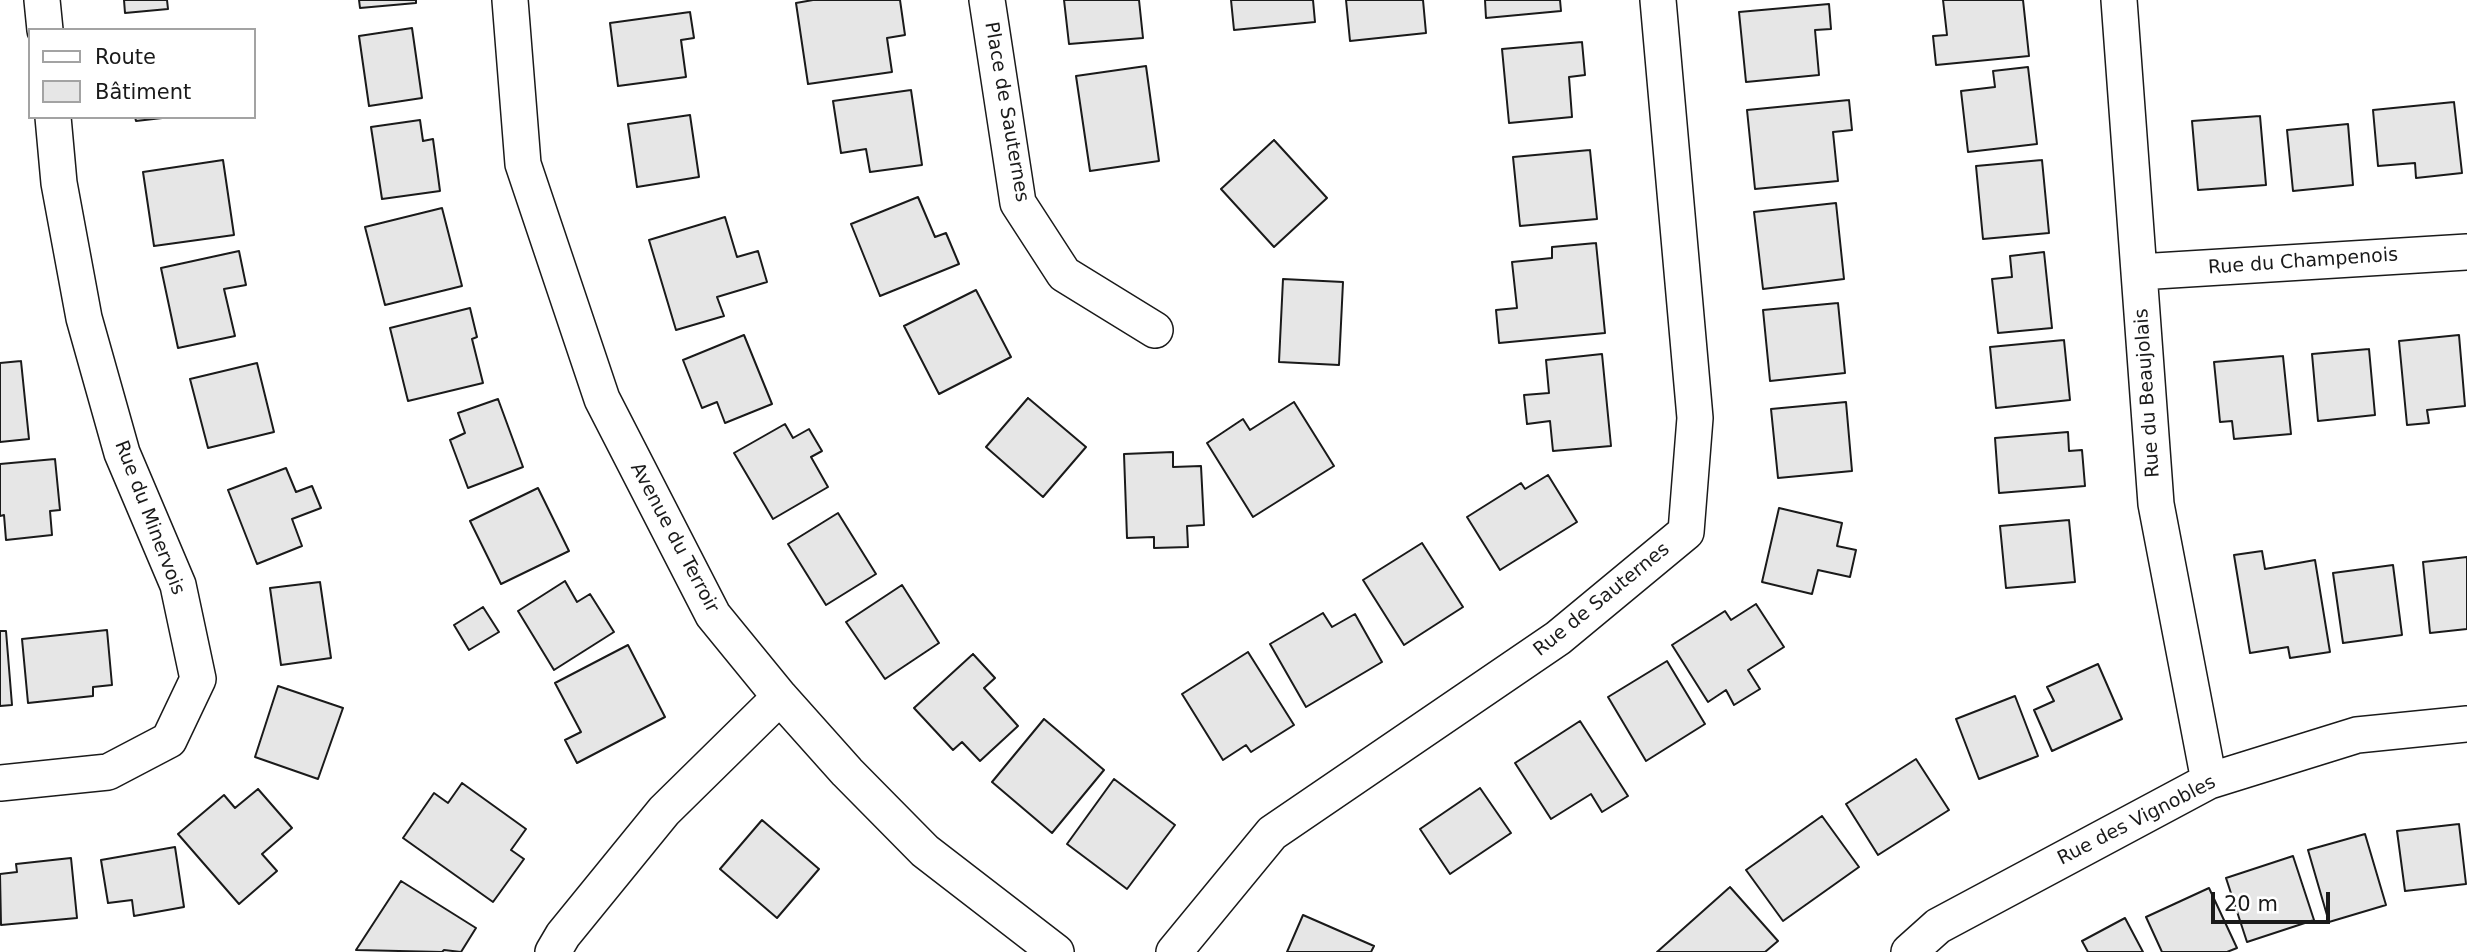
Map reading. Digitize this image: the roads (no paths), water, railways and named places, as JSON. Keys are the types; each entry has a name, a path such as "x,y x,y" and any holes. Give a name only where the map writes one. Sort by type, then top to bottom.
{"street":[{"path":"42,0 45,28"},
{"name":"Avenue du Terroir","path":"510,0 523,164 601,399 713,615 780,698 847,772 925,851 1056,952"},
{"name":"Place de Sauternes","path":"987,0 1018,203 1064,274 1155,330"},
{"name":"Rue de Sauternes","path":"1174,952 1272,833 1559,638 1686,532 1695,418 1658,0"},
{"name":"Rue du Beaujolais","path":"2119,0 2156,504 2209,781"},
{"name":"Rue du Minervois","path":"0,783 108,772 169,740 198,679 177,585 122,453 84,318 59,183 53,119"},
{"name":"Rue du Champenois","path":"2139,272 2467,252"},
{"path":"553,952 563,935 664,811 780,698"},
{"name":"Rue des Vignobles","path":"1909,952 1938,926 2209,781 2357,734 2467,724"}]}
